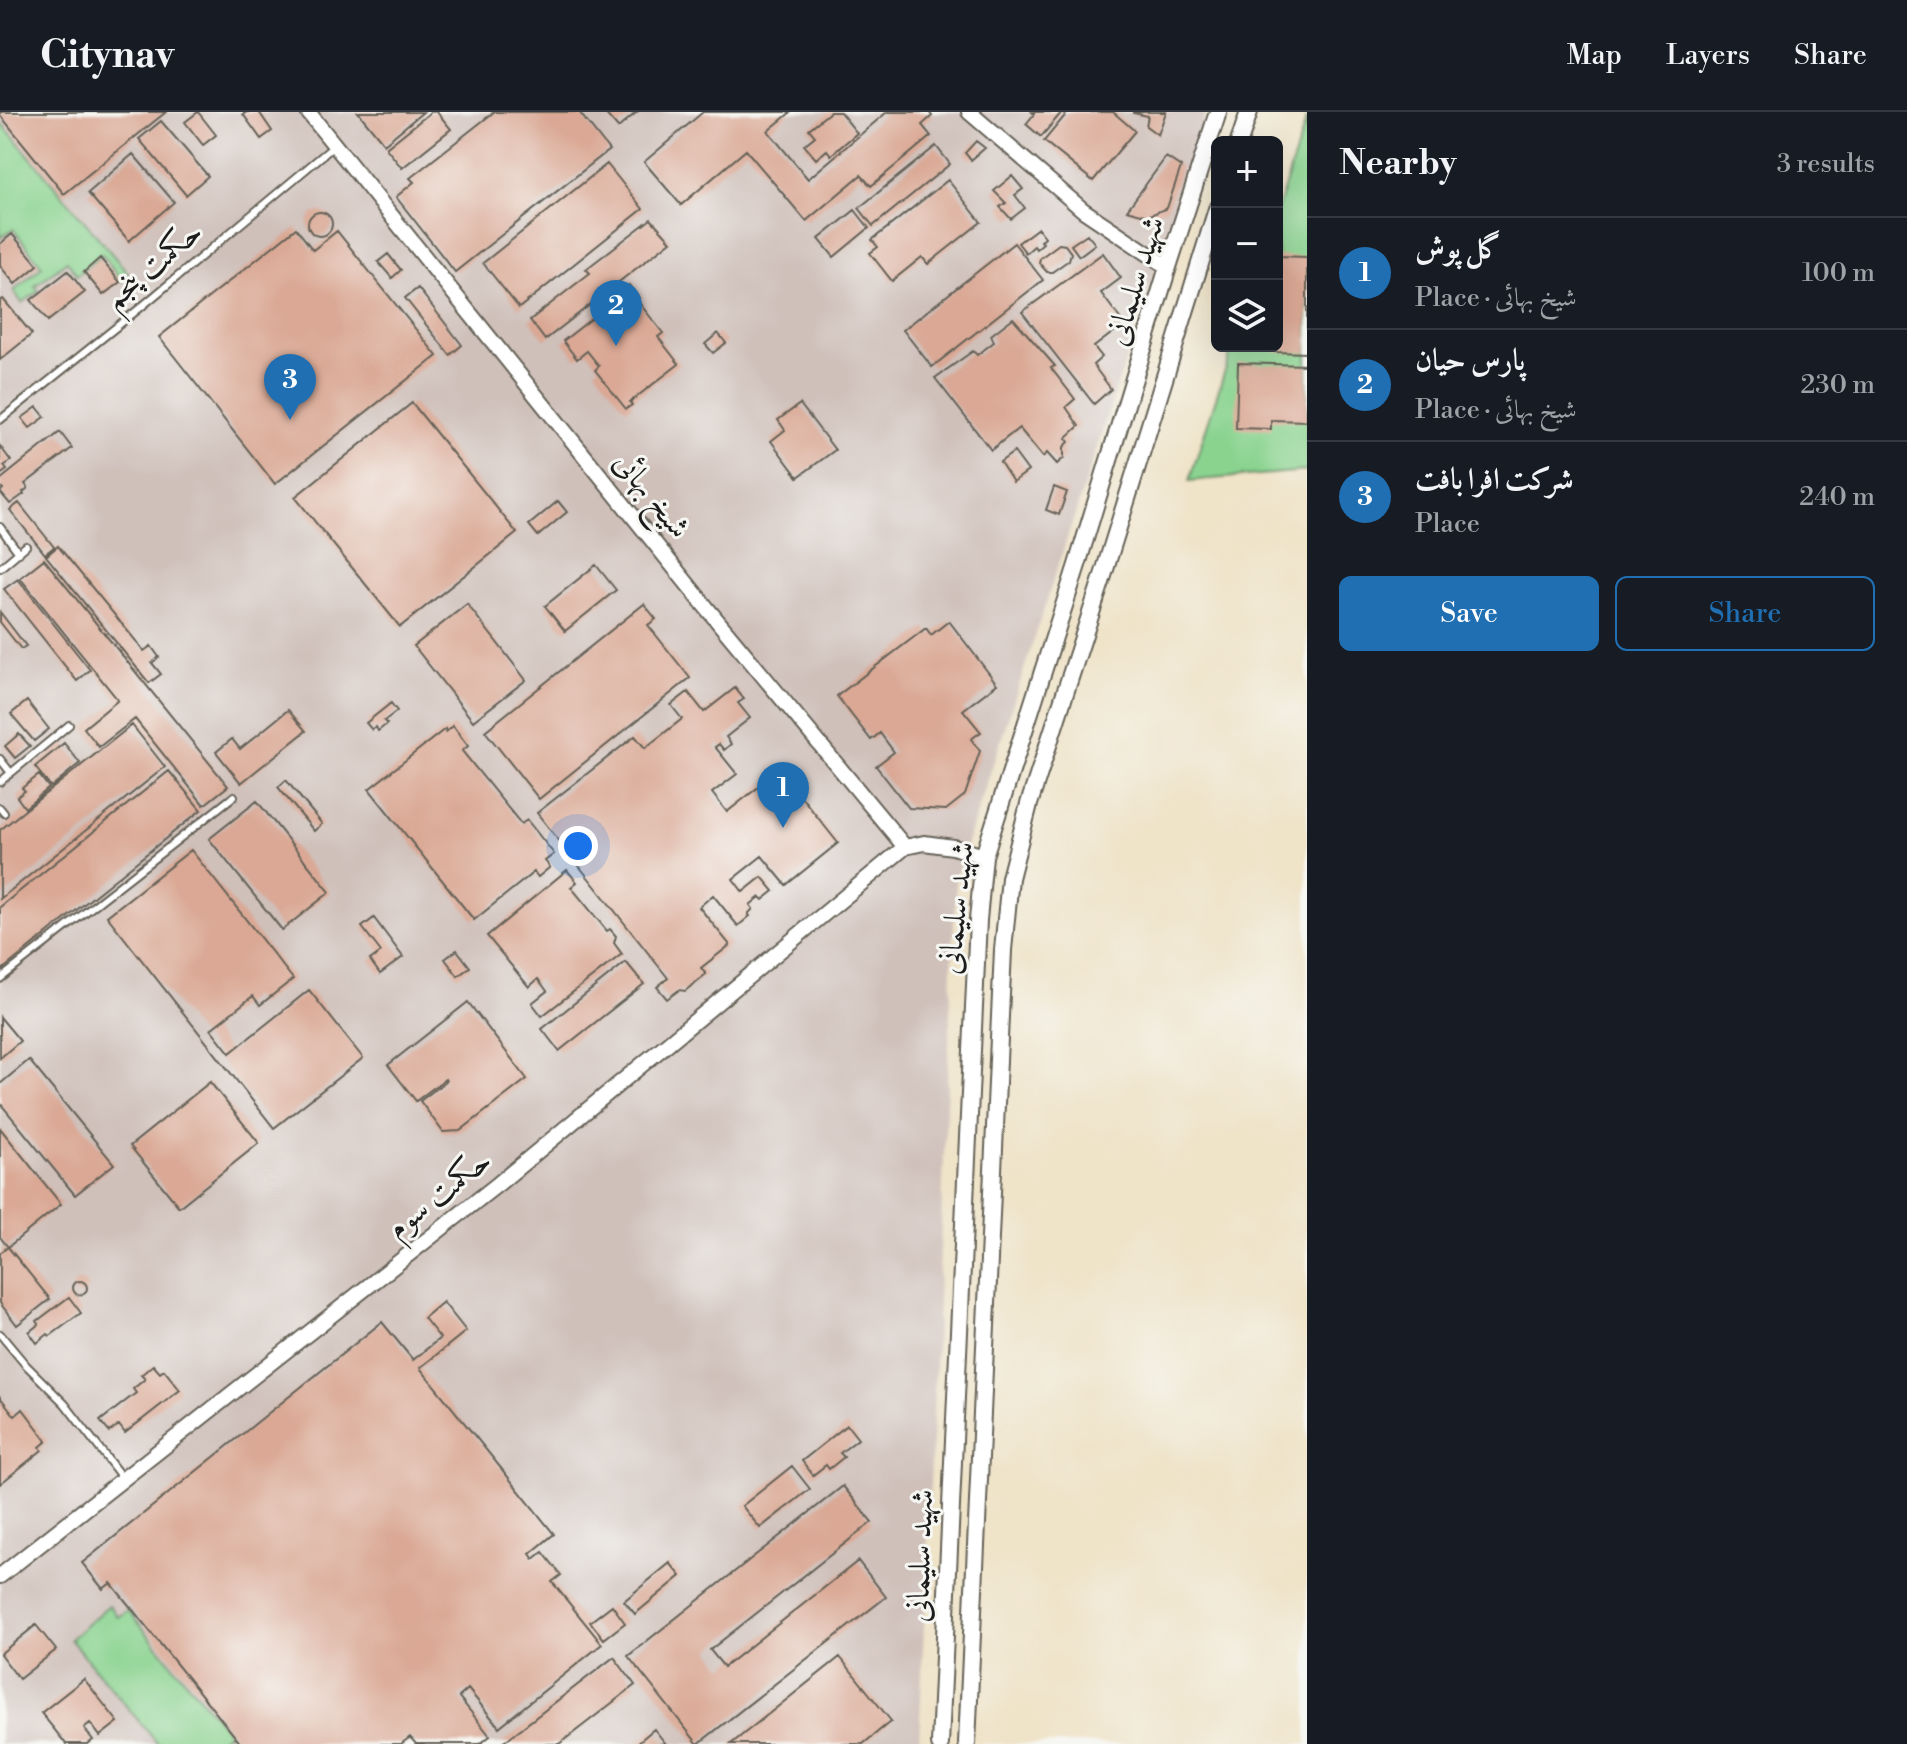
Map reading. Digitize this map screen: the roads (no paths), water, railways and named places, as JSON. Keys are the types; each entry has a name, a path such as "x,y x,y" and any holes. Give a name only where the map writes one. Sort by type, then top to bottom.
{"main road":[{"name":"شهید سلیمانی","path":"940,1744 978,920 984,856 1218,112"},
{"path":"1241,136 1249,112"},
{"name":"شهید سلیمانی","path":"967,1744 1003,950 1010,878 1029,804 1211,228"}],"street":[{"name":"شیخ بهائی","path":"308,112 710,612 905,847"},
{"path":"969,112 1083,210 1168,267"},
{"path":"905,847 924,843 984,856"},
{"name":"حکمت سوم","path":"0,1576 498,1184 905,847"}],"lane":[{"name":"حکمت پنجم","path":"0,420 335,145"},
{"path":"0,527 19,553"},
{"path":"0,568 26,546"},
{"path":"0,782 69,725"},
{"path":"0,759 11,773"},
{"path":"0,979 234,796"},
{"path":"0,1334 65,1404 123,1479"}],"place":[{"name":"پارس حیان","path":"616,346"},
{"name":"شرکت افرا بافت","path":"290,420"},
{"name":"گل پوش","path":"783,828"}]}
